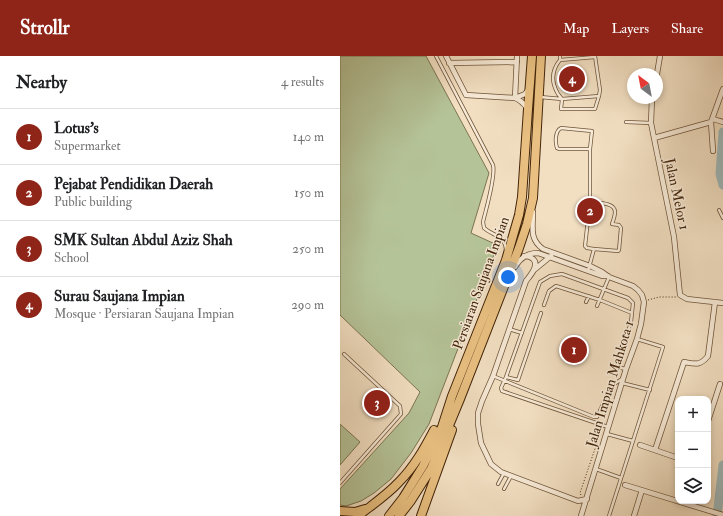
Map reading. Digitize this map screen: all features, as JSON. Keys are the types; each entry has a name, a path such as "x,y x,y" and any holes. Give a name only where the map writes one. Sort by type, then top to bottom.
{"highway":[{"name":"Persiaran Saujana Impian","path":"456,397 506,260 519,215 522,197 532,56"},
{"name":"Persiaran Saujana Impian","path":"468,366 508,277 519,248 533,198 541,56"},
{"path":"358,516 366,512 400,482 420,458 456,397"},
{"path":"389,516 403,498 423,466 456,397"},
{"path":"399,516 410,502 431,469 456,397"},
{"path":"421,516 454,425 456,397"},
{"path":"340,511 366,512"}],"street":[{"path":"446,56 466,94 515,98 524,103 528,109"},
{"path":"515,98 518,56"},
{"path":"658,68 660,56"},
{"path":"449,63 517,62"},
{"path":"515,98 525,94 530,89"},
{"path":"713,151 713,120 723,89"},
{"name":"Jalan Melor 1","path":"652,104 651,124 674,237 682,296"},
{"path":"654,138 713,120 723,122"},
{"path":"533,198 533,237 538,246 552,255"},
{"path":"508,277 517,263 524,256 533,253 552,255 589,268 602,276 633,286 638,290 644,302"},
{"path":"552,255 533,272 526,281 493,376 480,407 478,413 478,424 481,443 491,464 501,472 578,501 583,510"},
{"path":"524,256 530,257 535,261 533,272"},
{"path":"682,296 687,299 723,303"},
{"name":"Jalan Impian Mahkota 1","path":"581,516 626,369 637,339 644,302"},
{"path":"655,450 684,362 697,364 704,362 708,356 715,302"},
{"path":"711,412 720,384"},
{"path":"640,446 675,457"},
{"path":"626,485 675,500"},
{"path":"634,516 642,490"},
{"path":"578,501 587,498"},
{"path":"688,504 723,515"}],"lane":[{"path":"436,56 495,170 483,222 484,228 488,232 498,235 503,240 506,247 506,260"},
{"path":"560,56 560,60 554,68 553,74 554,85 562,99 561,109 595,109 600,90 595,56 560,60"},
{"path":"539,97 562,99 599,96"},
{"path":"626,122 651,124"},
{"path":"590,149 557,148 558,130 561,128 592,131 590,149 590,202 585,246 587,248 618,251 621,228 619,225 612,224 615,211 611,205 590,202"},
{"path":"719,210 723,218"},
{"path":"589,268 594,249"},
{"path":"608,428 502,391 501,388 505,381 540,282 550,276 562,274 628,298 632,303 631,322 617,367"},
{"path":"597,306 609,277"},
{"path":"544,305 549,291 556,286 589,296 632,313"},
{"path":"586,302 589,296"},
{"path":"506,376 518,380 541,313"},
{"path":"509,329 522,333"},
{"path":"609,516 663,347 637,339"},
{"path":"340,483 401,414 400,406 344,354"},
{"path":"612,366 626,369"},
{"path":"493,376 594,417 597,417 611,386 623,381 650,390"},
{"path":"607,434 633,441"},
{"path":"596,469 621,478"},
{"path":"498,484 504,473"},
{"path":"504,489 512,476"}],"path":[{"path":"644,302 659,297 682,296"},
{"path":"587,498 581,496 580,493 603,426"}],"green space":[{"path":"340,56 426,56 489,173 471,233 495,244 495,252 429,424 411,453 391,479 374,493 361,501 346,506 340,505 340,489 409,413 420,392 340,315"},
{"path":"340,424 360,442 340,465"}],"waterway":[{"path":"723,132 720,174 723,185"},
{"path":"717,516 723,465"}],"place":[{"name":"Surau Saujana Impian","path":"572,79"},
{"name":"Pejabat Pendidikan Daerah","path":"590,211"},
{"name":"Lotus's","path":"574,350"},
{"name":"SMK Sultan Abdul Aziz Shah","path":"377,403"}]}
